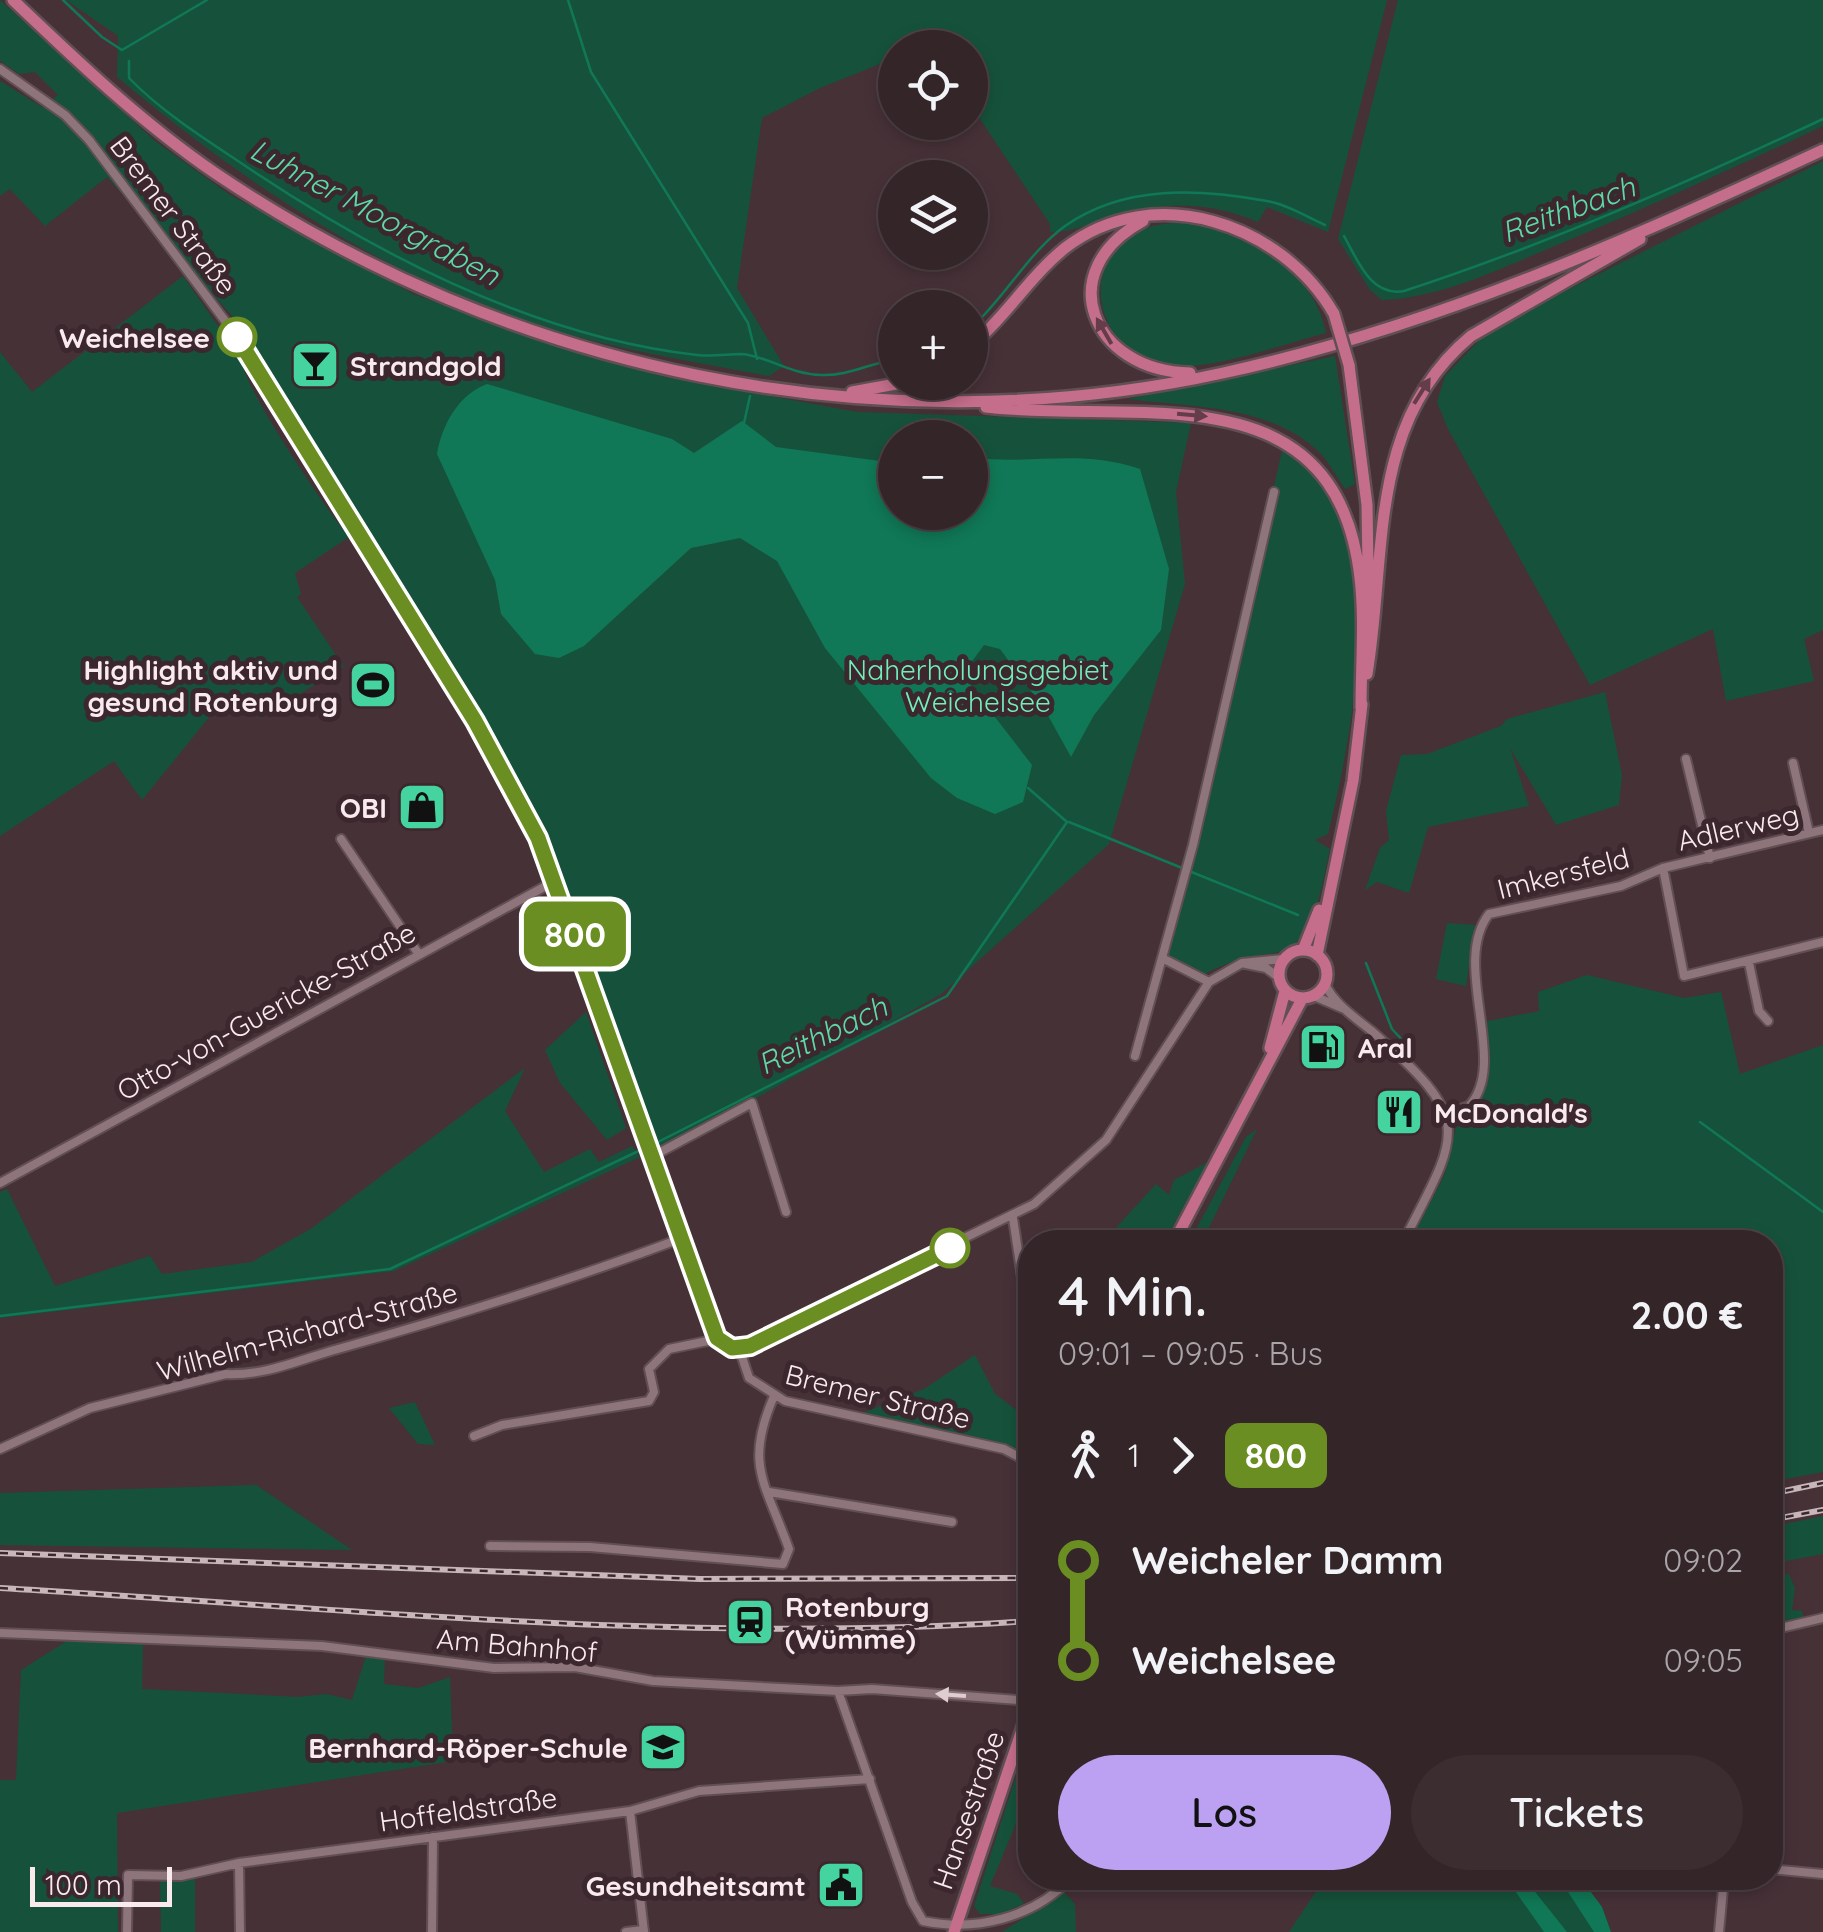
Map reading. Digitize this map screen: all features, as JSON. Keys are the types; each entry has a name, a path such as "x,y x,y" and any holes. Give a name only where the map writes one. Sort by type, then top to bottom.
{"main road":[{"path":"13,0 144,119 211,170 366,261 460,304 568,344 673,370 809,394 1004,409 1206,416 1250,426 1303,454 1330,484 1350,523 1360,579 1362,708"},
{"path":"943,402 1056,398 1220,374 1422,319 1659,226 1823,150"},
{"path":"1148,218 1126,230 1099,262 1093,291 1102,335 1119,352 1158,371 1220,374"},
{"path":"988,328 1068,246 1102,226 1148,218 1198,218 1248,233 1308,276 1334,314 1348,365 1370,542 1370,619 1362,708"},
{"path":"1317,955 1353,781 1378,606 1387,481 1393,452 1419,394 1448,354 1471,336 1536,294 1623,252 1659,226"},
{"path":"809,394 878,385"},
{"path":"1264,1071 1285,991 1278,977 1284,959 1303,950 1334,868"},
{"path":"1180,1230 1264,1071 1308,997 1325,984 1326,966 1317,955 1303,950"},
{"path":"1285,991 1308,997"},
{"name":"Hansestraße","path":"954,1932 1018,1739"}],"street":[{"name":"Bremer Straße","path":"0,69 65,115 89,140 244,346 508,777 555,881 717,1338"},
{"path":"1134,1056 1164,958 1274,492"},
{"path":"1686,758 1710,858"},
{"path":"1793,763 1809,833"},
{"name":"Adlerweg","path":"1663,868 1823,830"},
{"path":"341,840 418,953"},
{"name":"Imkersfeld","path":"1446,1114 1469,1106 1481,1082 1482,1026 1476,996 1481,924 1489,914 1620,886 1663,868 1684,976 1823,942"},
{"name":"Otto-von-Guericke-Straße","path":"0,1184 555,881"},
{"path":"1164,958 1209,982"},
{"path":"474,1436 502,1425 648,1401 654,1392 649,1369 670,1349 717,1338 739,1348 1013,1218 1058,1186 1106,1140 1209,982 1242,963 1284,959"},
{"path":"1242,963 1266,968 1278,977"},
{"path":"1749,963 1759,1011 1768,1021"},
{"path":"1325,984 1350,1013 1427,1082 1446,1114 1446,1151 1409,1230"},
{"path":"1308,997 1350,1013"},
{"path":"652,1154 752,1103 786,1212"},
{"path":"1013,1218 1018,1251"},
{"name":"Wilhelm-Richard-Straße","path":"0,1448 90,1408 226,1374 246,1375 302,1362 418,1330 600,1270 682,1238"},
{"name":"Bremer Straße","path":"739,1348 749,1378 774,1396 796,1405 1004,1450 1018,1457"},
{"path":"490,1546 590,1547 778,1566 788,1561 789,1549 756,1444 774,1396"},
{"path":"769,1492 952,1522"},
{"path":"1783,1630 1823,1618"},
{"name":"Am Bahnhof","path":"0,1633 322,1646 478,1666 553,1666 653,1681 838,1691 872,1688 1018,1702"},
{"path":"838,1691 916,1913 923,1922 954,1932 1002,1924 1053,1890"},
{"name":"Hoffeldstraße","path":"127,1932 128,1875 181,1876 239,1864 630,1810 699,1790 870,1779"},
{"path":"626,1932 644,1931 630,1810"},
{"path":"432,1932 433,1836"},
{"path":"239,1864 240,1932"},
{"path":"1783,1870 1823,1874"},
{"path":"1719,1932 1723,1890"}],"green space":[{"name":"Naherholungsgebiet Weichelsee","path":"0,0 155,141 230,195 413,294 541,341 664,377 858,412 1191,423 1176,492 1185,584 1109,844 941,994 653,1156 571,922 508,777 244,346 252,338 107,177 45,226 10,189 0,196 0,81 42,107 58,95 35,72 19,74 0,61"},
{"path":"66,0 1387,0 1328,232 1267,207 1258,222 1221,210 1167,206 1050,232 1050,224 988,131 988,30 878,30 878,65 820,88 762,118 737,288 784,366 769,376 629,349 547,328 429,283 374,255 319,224 215,154 117,77 118,36"},
{"path":"1398,0 1823,0 1823,126 1489,274 1425,294 1382,300 1370,290 1338,239"},
{"path":"1823,161 1823,630 1804,639 1814,681 1726,701 1713,629 1590,685 1448,429 1437,402 1445,376 1490,329"},
{"path":"1189,222 1254,246 1292,273 1319,310 1326,333 1221,362 1179,367 1140,357 1123,344 1103,310 1104,270 1130,236 1144,229"},
{"path":"183,276 242,360 245,374 270,420 349,537 295,573 301,594 297,597 344,667 260,718 232,689 142,800 114,761 0,836 0,352 32,392"},
{"path":"1335,356 1355,484 1345,489 1318,451 1277,425 1228,411 1128,399"},
{"path":"1283,447 1318,480 1341,523 1354,573 1358,627 1348,738 1328,834 1315,840 1330,849 1320,895 1308,926 1288,948 1237,961 1201,976 1164,959"},
{"path":"1605,692 1622,775 1619,805 1556,825 1510,748 1529,806 1428,827 1409,893 1377,882 1365,890 1380,848 1389,840 1386,811 1401,755 1427,754 1501,726 1507,719"},
{"path":"1447,923 1475,925 1466,986 1436,979"},
{"path":"1587,975 1684,998 1721,992 1740,1074 1823,1045 1823,1472 1783,1480 1783,1230 1416,1230 1444,1176 1458,1119 1477,1107 1487,1074 1483,1022 1539,1011 1538,992"},
{"path":"586,1012 626,1128 607,1140 560,1083 545,1050"},
{"path":"525,1068 505,1111 544,1172 590,1149 599,1162 632,1146 640,1157 394,1271 0,1318 0,1192 7,1189 55,1286 150,1256 162,1274 252,1262 312,1228"},
{"path":"1257,1129 1208,1230 1196,1230 1246,1137"},
{"path":"1208,1162 1171,1230 1115,1230 1156,1184 1169,1195 1174,1180"},
{"path":"975,1355 995,1394 1018,1411 1018,1455 852,1417 924,1389"},
{"path":"415,1402 435,1445 418,1444 389,1408"},
{"path":"256,1485 352,1550 0,1545 0,1493"},
{"path":"1823,1516 1823,1554 1783,1562 1783,1524"},
{"path":"1789,1574 1795,1588 1792,1610 1802,1611 1803,1617 1783,1621 1783,1575"},
{"path":"70,1639 143,1642 142,1689 299,1697 326,1694 352,1700 367,1653 385,1653 384,1684 418,1688 450,1677 453,1761 117,1813 118,1932 0,1932 0,1780 16,1780 21,1670"},
{"path":"1018,1770 1018,1819 990,1886 1017,1894 1024,1904 1000,1914 980,1914 974,1906"},
{"path":"195,1878 195,1932 161,1932 160,1880"},
{"path":"1317,1890 1589,1890 1602,1907 1611,1932 1289,1932"},
{"path":"1064,1892 1075,1904 1076,1932 1002,1932"}],"shaded area":[{"path":"487,384 672,439 694,453 742,421 776,447 878,461 878,530 988,530 988,459 1075,458 1140,469 1169,569 1161,630 1094,715 1071,757 1045,710 1000,649 984,645 970,664 971,686 1032,765 1023,802 995,814 957,798 931,778 825,648 777,561 740,538 691,548 584,646 559,658 535,654 501,614 495,580 437,454 453,412"},
{"path":"1514,1890 1534,1890 1567,1932 1544,1932"},
{"path":"1567,1890 1589,1890 1602,1907 1611,1932 1594,1932"}],"waterway":[{"path":"63,0 102,37 122,50 207,0"},
{"path":"568,0 591,72 748,323 757,359"},
{"name":"Luhner Moorgraben","path":"129,61 129,78 154,101 289,195 399,258 515,310 636,345 703,356 751,355 809,374 841,374 878,364"},
{"name":"Reithbach","path":"1344,236 1374,283 1404,291 1616,211 1823,119"},
{"name":"Reithbach","path":"988,310 1027,263 1065,226 1088,212 1137,196 1189,193 1241,197 1274,203 1325,225"},
{"name":"Reithbach","path":"744,423 750,396"},
{"name":"Reithbach","path":"654,1144 947,996 1067,822 1028,788"},
{"path":"1069,822 1182,868"},
{"path":"1189,871 1298,915"},
{"path":"1366,963 1392,1029 1406,1044"},
{"path":"1700,1122 1823,1212"},
{"name":"Reithbach","path":"0,1316 390,1269 647,1147"}],"railway":[{"path":"1783,1491 1823,1483"},
{"path":"1783,1518 1823,1510"},
{"path":"0,1553 700,1579 1018,1578"},
{"path":"0,1588 386,1614 644,1626 773,1629 1018,1622"}],"bus line":[{"name":"800","path":"237,337 475,721 538,838 717,1338 732,1348 750,1346 950,1248"}],"place":[{"name":"Weichelsee","path":"237,337"},
{"name":"Strandgold","path":"315,365"},
{"name":"Highlight aktiv und gesund Rotenburg","path":"373,685"},
{"name":"OBI","path":"422,807"},
{"name":"Aral","path":"1323,1047"},
{"name":"McDonald's","path":"1399,1112"},
{"name":"Rotenburg (Wümme)","path":"750,1622"},
{"name":"Bernhard-Röper-Schule","path":"663,1747"},
{"name":"Gesundheitsamt","path":"841,1885"}]}
